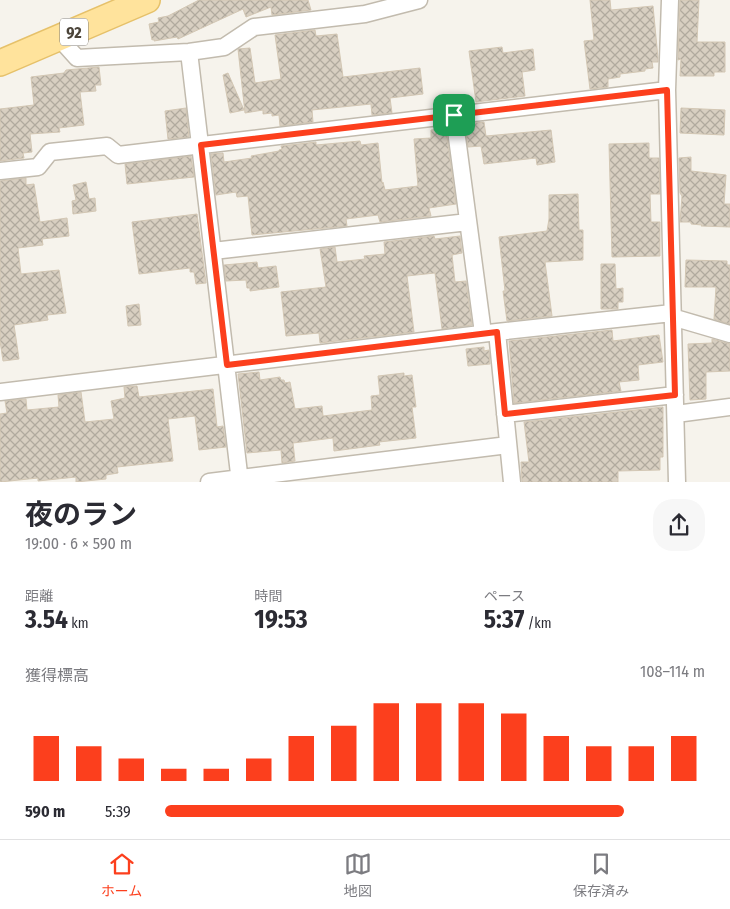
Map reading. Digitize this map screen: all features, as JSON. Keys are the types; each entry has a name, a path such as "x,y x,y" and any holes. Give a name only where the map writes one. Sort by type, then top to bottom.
{"main road":[{"name":"92","path":"0,63 147,0"}],"street":[{"path":"59,38 76,58 190,52 224,47 254,28 365,14 418,0"},
{"path":"670,0 667,90 677,482"},
{"path":"190,52 240,480"},
{"path":"0,171 38,167 50,152 107,146 118,155 667,90"},
{"path":"454,115 468,222 505,414 512,482"},
{"path":"213,251 468,222"},
{"path":"0,392 490,332 672,315 730,334"},
{"path":"505,414 675,395"},
{"path":"676,414 730,407"},
{"path":"209,482 240,480 508,445"}],"building":[{"path":"199,0 308,0 311,10 272,15 271,7 246,17 243,9 178,39 177,37 152,40 149,24 159,22 158,18 168,16"},
{"path":"590,0 610,0 611,10 653,6 658,62 652,62 653,68 645,69 645,71 620,74 620,77 608,79 608,87 590,89 584,41 594,40"},
{"path":"680,0 699,0 697,42 725,42 725,72 714,72 714,76 680,76 681,59 678,60"},
{"path":"315,30 316,36 337,34 343,77 420,68 423,94 390,98 392,113 372,115 371,104 312,110 313,122 280,126 279,115 272,116 272,113 263,114 263,110 245,113 238,49 250,48 255,83 281,79 275,35"},
{"path":"502,47 503,53 533,49 535,70 522,72 525,96 476,102 469,51"},
{"path":"99,67 101,85 95,85 96,91 80,92 84,125 59,128 60,132 30,134 32,152 23,153 24,158 0,161 0,109 34,105 31,77 64,73 66,70"},
{"path":"228,73 244,110 230,113 223,75"},
{"path":"186,108 189,137 168,139 165,111"},
{"path":"681,108 725,110 724,135 680,133"},
{"path":"484,122 486,136 551,130 555,162 537,165 536,158 484,164 481,146 468,147 465,124"},
{"path":"446,129 456,204 429,208 431,216 380,222 378,215 346,219 347,226 252,235 248,196 237,197 236,192 216,195 211,154 223,153 224,162 252,158 251,156 279,151 282,149 281,146 316,142 316,145 360,141 361,145 378,143 382,183 385,190 418,186 414,139 431,138 431,130"},
{"path":"649,143 649,158 659,158 660,194 650,194 651,222 660,222 660,256 612,257 609,144"},
{"path":"191,156 194,177 127,184 125,164"},
{"path":"691,157 691,171 726,175 724,204 730,204 730,227 701,226 691,224 691,222 680,222 682,196 680,193 679,158"},
{"path":"26,178 26,185 34,184 40,222 67,218 69,236 42,239 43,245 18,248 21,274 59,270 66,313 47,315 48,320 14,325 19,359 3,361 0,341 0,181"},
{"path":"86,182 89,199 95,198 96,211 73,214 72,201 76,200 73,185"},
{"path":"578,194 579,230 583,230 583,260 545,262 552,316 507,321 499,237 547,231 549,195"},
{"path":"197,214 206,283 196,284 194,272 190,272 190,268 139,274 132,222"},
{"path":"434,236 435,239 460,236 462,253 452,255 455,282 466,281 472,325 442,329 435,273 407,276 414,332 320,343 319,333 286,336 281,292 326,287 320,249 335,247 337,262 365,259 364,256 385,254 384,242"},
{"path":"686,260 727,261 727,265 730,265 730,324 714,319 716,287 685,287"},
{"path":"257,262 258,268 276,266 279,287 250,291 250,288 247,288 246,280 226,281 224,265"},
{"path":"601,264 615,264 616,289 623,288 623,302 618,302 618,309 601,309"},
{"path":"139,304 141,325 128,326 126,306"},
{"path":"612,330 613,341 659,335 663,362 638,365 639,380 619,382 621,391 514,403 509,341"},
{"path":"712,339 730,344 730,371 706,372 706,399 690,400 688,344 712,343"},
{"path":"484,347 484,351 489,350 490,364 468,366 466,349"},
{"path":"259,372 260,380 280,377 285,383 290,382 295,409 322,406 323,416 372,410 371,396 380,395 378,376 404,373 404,376 412,375 416,407 412,407 416,438 379,442 380,445 334,451 333,438 293,443 295,461 282,463 281,450 247,453 238,374"},
{"path":"137,386 139,397 213,389 217,427 223,426 226,447 199,450 195,416 168,419 173,461 117,467 118,473 106,475 106,479 76,482 76,477 38,481 38,478 0,482 0,414 7,413 5,401 26,399 27,410 59,407 58,395 81,392 85,422 114,419 111,401 125,398 124,387"},
{"path":"663,407 663,457 660,457 660,470 618,471 618,482 522,482 521,462 529,462 524,422"}],"route":[{"path":"667,90 675,395 505,414 497,332 227,365 201,145 454,115 667,90"}]}
